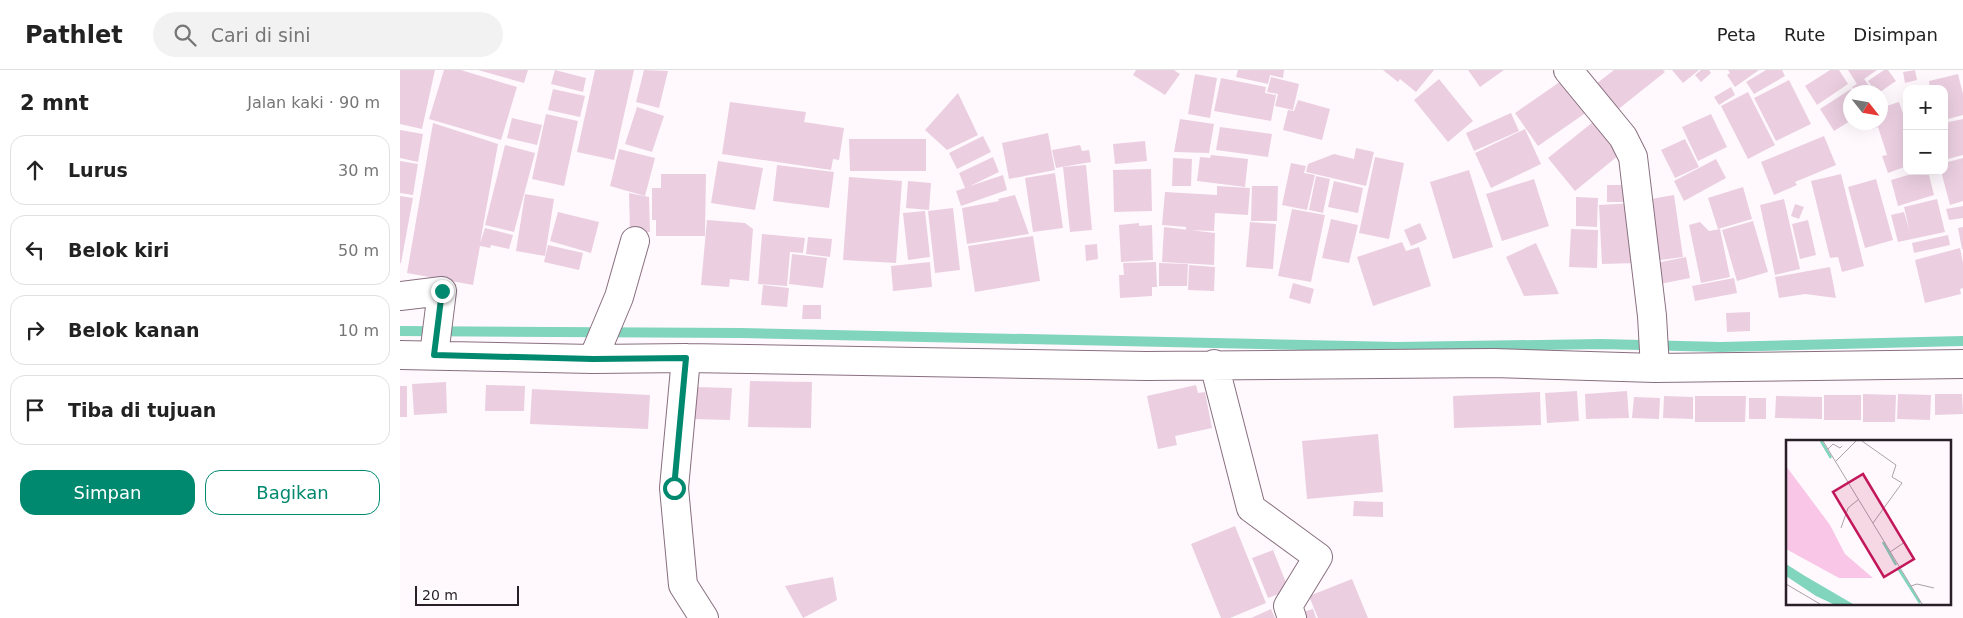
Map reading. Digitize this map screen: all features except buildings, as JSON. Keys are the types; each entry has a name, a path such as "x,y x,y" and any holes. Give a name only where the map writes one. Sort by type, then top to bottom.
{"street":[{"path":"1568,70 1623,137 1633,157 1652,316 1655,368"},
{"path":"596,353 619,297 635,241"},
{"path":"400,296 442,291 435,351"},
{"path":"400,355 435,351 596,353 686,358 1146,366 1493,363 1655,368 1963,364"},
{"path":"686,358 674,488 683,585 704,618"},
{"path":"1214,364 1251,508 1318,557 1288,606 1292,618"}],"waterway":[{"path":"400,331 741,333 1397,347 1601,344 1721,347 1963,341"}],"route":[{"path":"442,291 434,355 593,359 686,358 674,488"}]}
